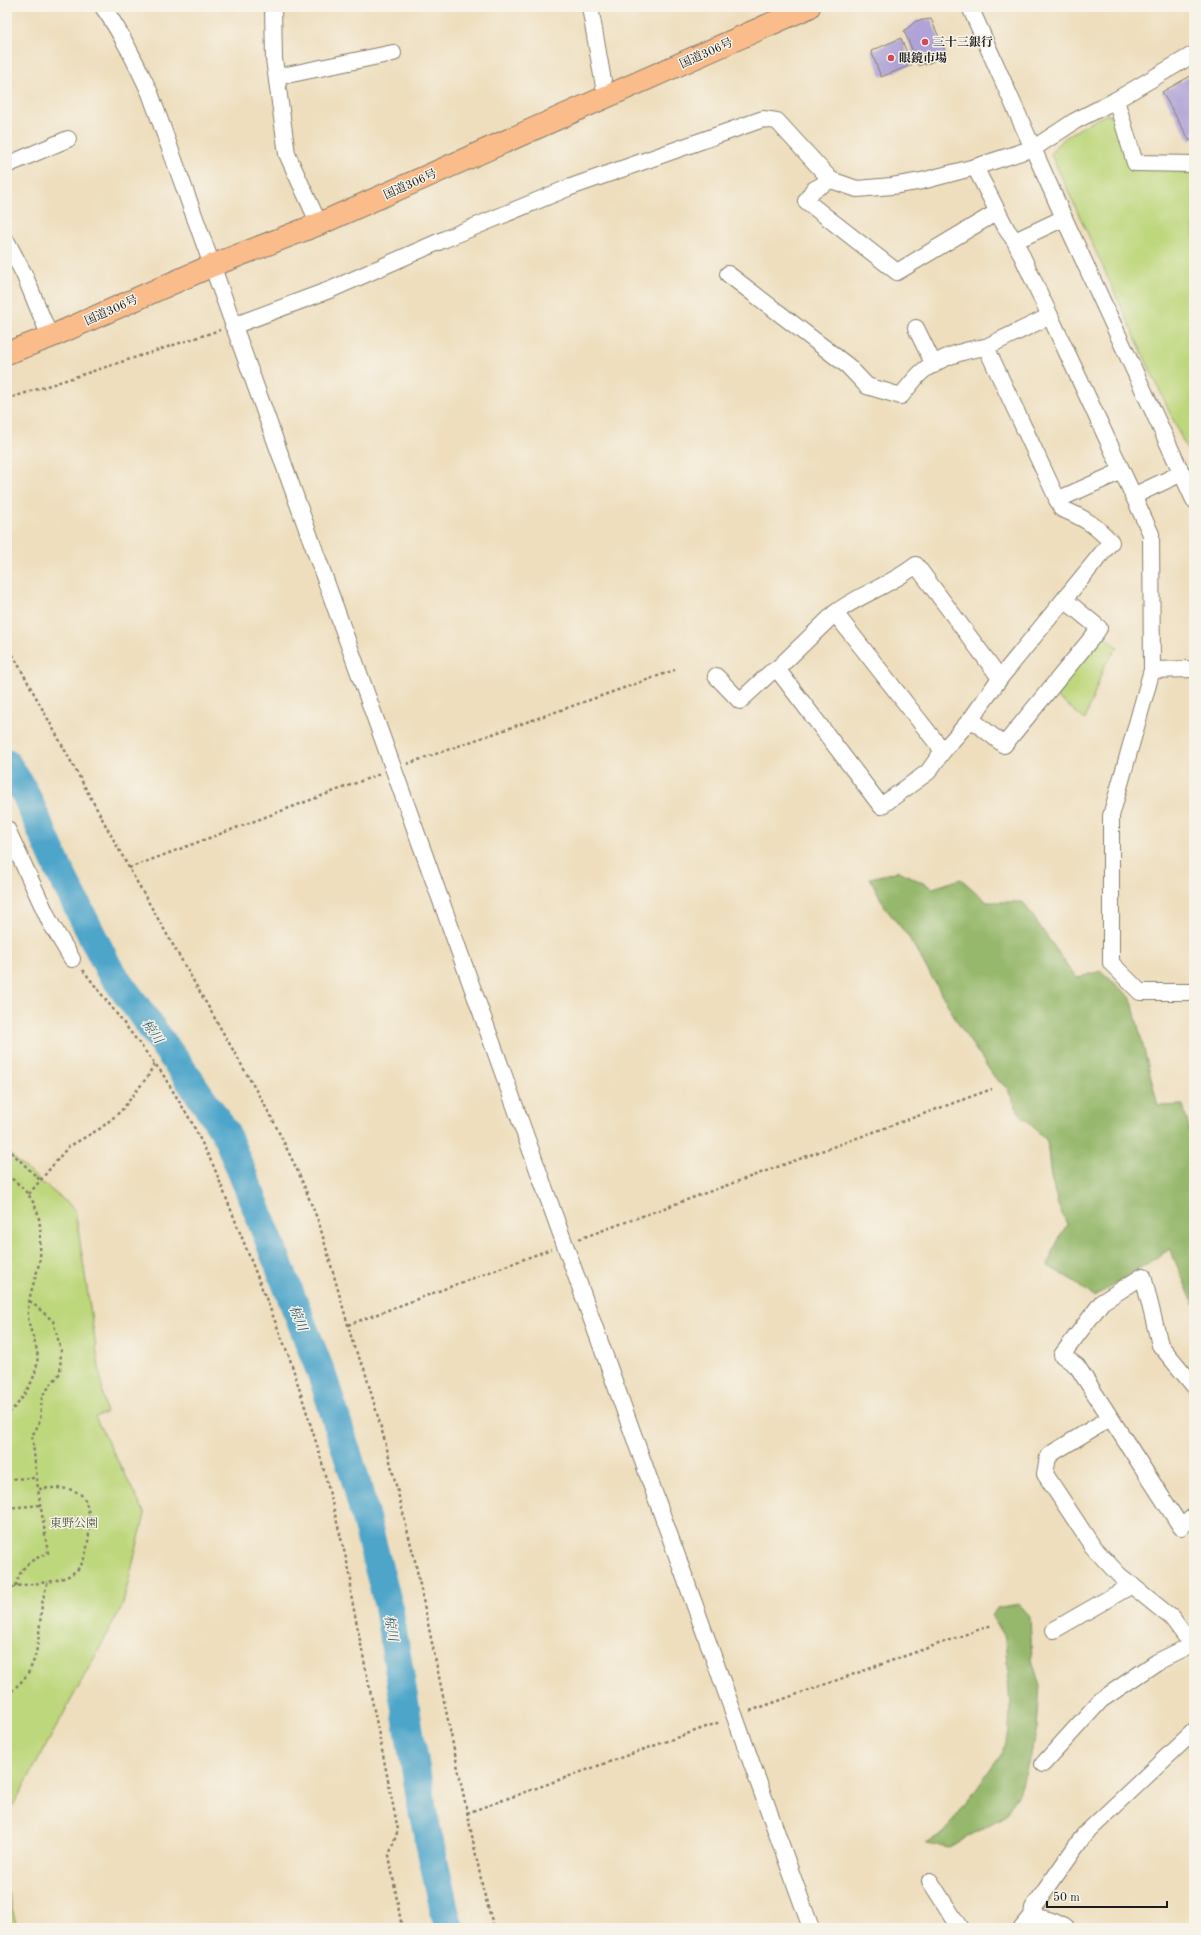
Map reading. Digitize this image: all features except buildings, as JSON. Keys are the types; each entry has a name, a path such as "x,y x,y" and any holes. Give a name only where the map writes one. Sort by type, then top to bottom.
{"highway":[{"name":"国道306号","path":"7,353 50,337 211,266 319,224 809,7"}],"street":[{"path":"103,7 130,53 150,93 211,266 736,1716 811,1928"},
{"path":"273,7 276,77 287,154 319,224"},
{"path":"590,7 606,98"},
{"path":"970,7 1064,218 1188,481 1194,500"},
{"path":"276,77 393,53"},
{"path":"233,326 332,289 445,239 568,188 763,118 777,121 831,180 857,189 922,181 975,167 1034,148 1075,121 1116,100 1194,54"},
{"path":"1116,100 1135,163 1194,164"},
{"path":"7,165 68,139"},
{"path":"975,167 1007,230 1015,241 1151,534 1152,670 1112,816 1111,963 1140,992 1194,992"},
{"path":"831,180 813,190 806,201 897,272 998,212"},
{"path":"1015,241 1064,218"},
{"path":"7,242 24,274 50,337"},
{"path":"728,274 848,366 867,386 900,396 924,371 934,365 963,350 986,346 1050,316"},
{"path":"916,328 934,365"},
{"path":"777,669 881,806 928,772 943,751 971,719 1000,678 1111,542 1098,529 1082,517 1062,509 986,346"},
{"path":"1057,500 1122,471"},
{"path":"1133,496 1188,481"},
{"path":"716,676 740,701 846,605 902,576 916,565 1000,678"},
{"path":"971,719 1004,745 1099,628 1065,600"},
{"path":"835,614 943,751"},
{"path":"1152,670 1194,669"},
{"path":"7,829 50,922 72,959"},
{"path":"1194,1386 1160,1345 1143,1276 1102,1302 1062,1355 1077,1366 1181,1527 1194,1516"},
{"path":"1044,1764 1101,1700 1158,1662 1193,1645 1172,1618 1119,1575 1093,1547 1045,1474 1048,1457 1110,1418"},
{"path":"1054,1630 1132,1585"},
{"path":"1066,1928 1049,1920 1027,1922 1033,1908 1084,1835 1194,1731"},
{"path":"930,1882 960,1928"}],"path":[{"path":"7,399 165,350 233,326"},
{"path":"7,644 129,868 285,1143 319,1223 348,1326 364,1368 386,1445 415,1561 483,1889 494,1928"},
{"path":"129,868 394,768 675,670"},
{"path":"72,959 76,962 154,1064 191,1121 214,1167 290,1359 320,1455 351,1578 351,1595 398,1830 389,1855 402,1928"},
{"path":"29,1194 68,1147 101,1128 121,1111 148,1076 154,1064"},
{"path":"348,1326 565,1244 992,1089"},
{"path":"7,1148 40,1180"},
{"path":"7,1175 29,1194 39,1216 41,1225 40,1261 28,1309 30,1329 38,1356 34,1374 24,1398 7,1414"},
{"path":"16,1586 22,1570 28,1562 48,1553 38,1489 32,1434 35,1432 40,1420 42,1396 60,1373 61,1350 53,1320 30,1301"},
{"path":"7,1479 37,1478"},
{"path":"7,1591 16,1586 48,1582 68,1577 80,1568 87,1552 89,1520 87,1502 81,1494 59,1488 38,1489"},
{"path":"7,1508 41,1505"},
{"path":"7,1695 24,1679 33,1663 44,1591 48,1582"},
{"path":"467,1813 992,1625"}],"green space":[{"path":"1107,114 1117,119 1131,167 1194,167 1194,465 1051,154 1060,142 1067,136"},
{"path":"1102,635 1118,647 1104,666 1085,720 1055,695"},
{"path":"899,871 933,888 961,879 987,902 1023,902 1076,978 1101,971 1131,998 1158,1106 1183,1105 1194,1147 1194,1305 1170,1249 1094,1297 1074,1281 1048,1266 1053,1250 1067,1224 1058,1205 1051,1177 1047,1141 1019,1113 1007,1088 995,1078 963,1031 908,936 886,909 870,878"},
{"name":"東野公園","path":"7,1152 75,1209 106,1413 95,1417 145,1514 122,1607 7,1817"},
{"path":"1018,1604 1030,1617 1032,1660 1040,1686 1037,1729 1022,1785 1006,1815 950,1847 926,1843 945,1832 1001,1754 1009,1731 1010,1706 1005,1637 992,1616 997,1608"},
{"path":"7,1890 16,1923 20,1928 7,1928"}],"waterway":[{"name":"椋川","path":"7,764 24,791 59,870 109,969 225,1132 322,1375 355,1478 388,1604 423,1813 446,1917 450,1928"}],"place":[{"name":"三十三銀行","path":"925,42"},
{"name":"眼鏡市場","path":"891,58"}]}
